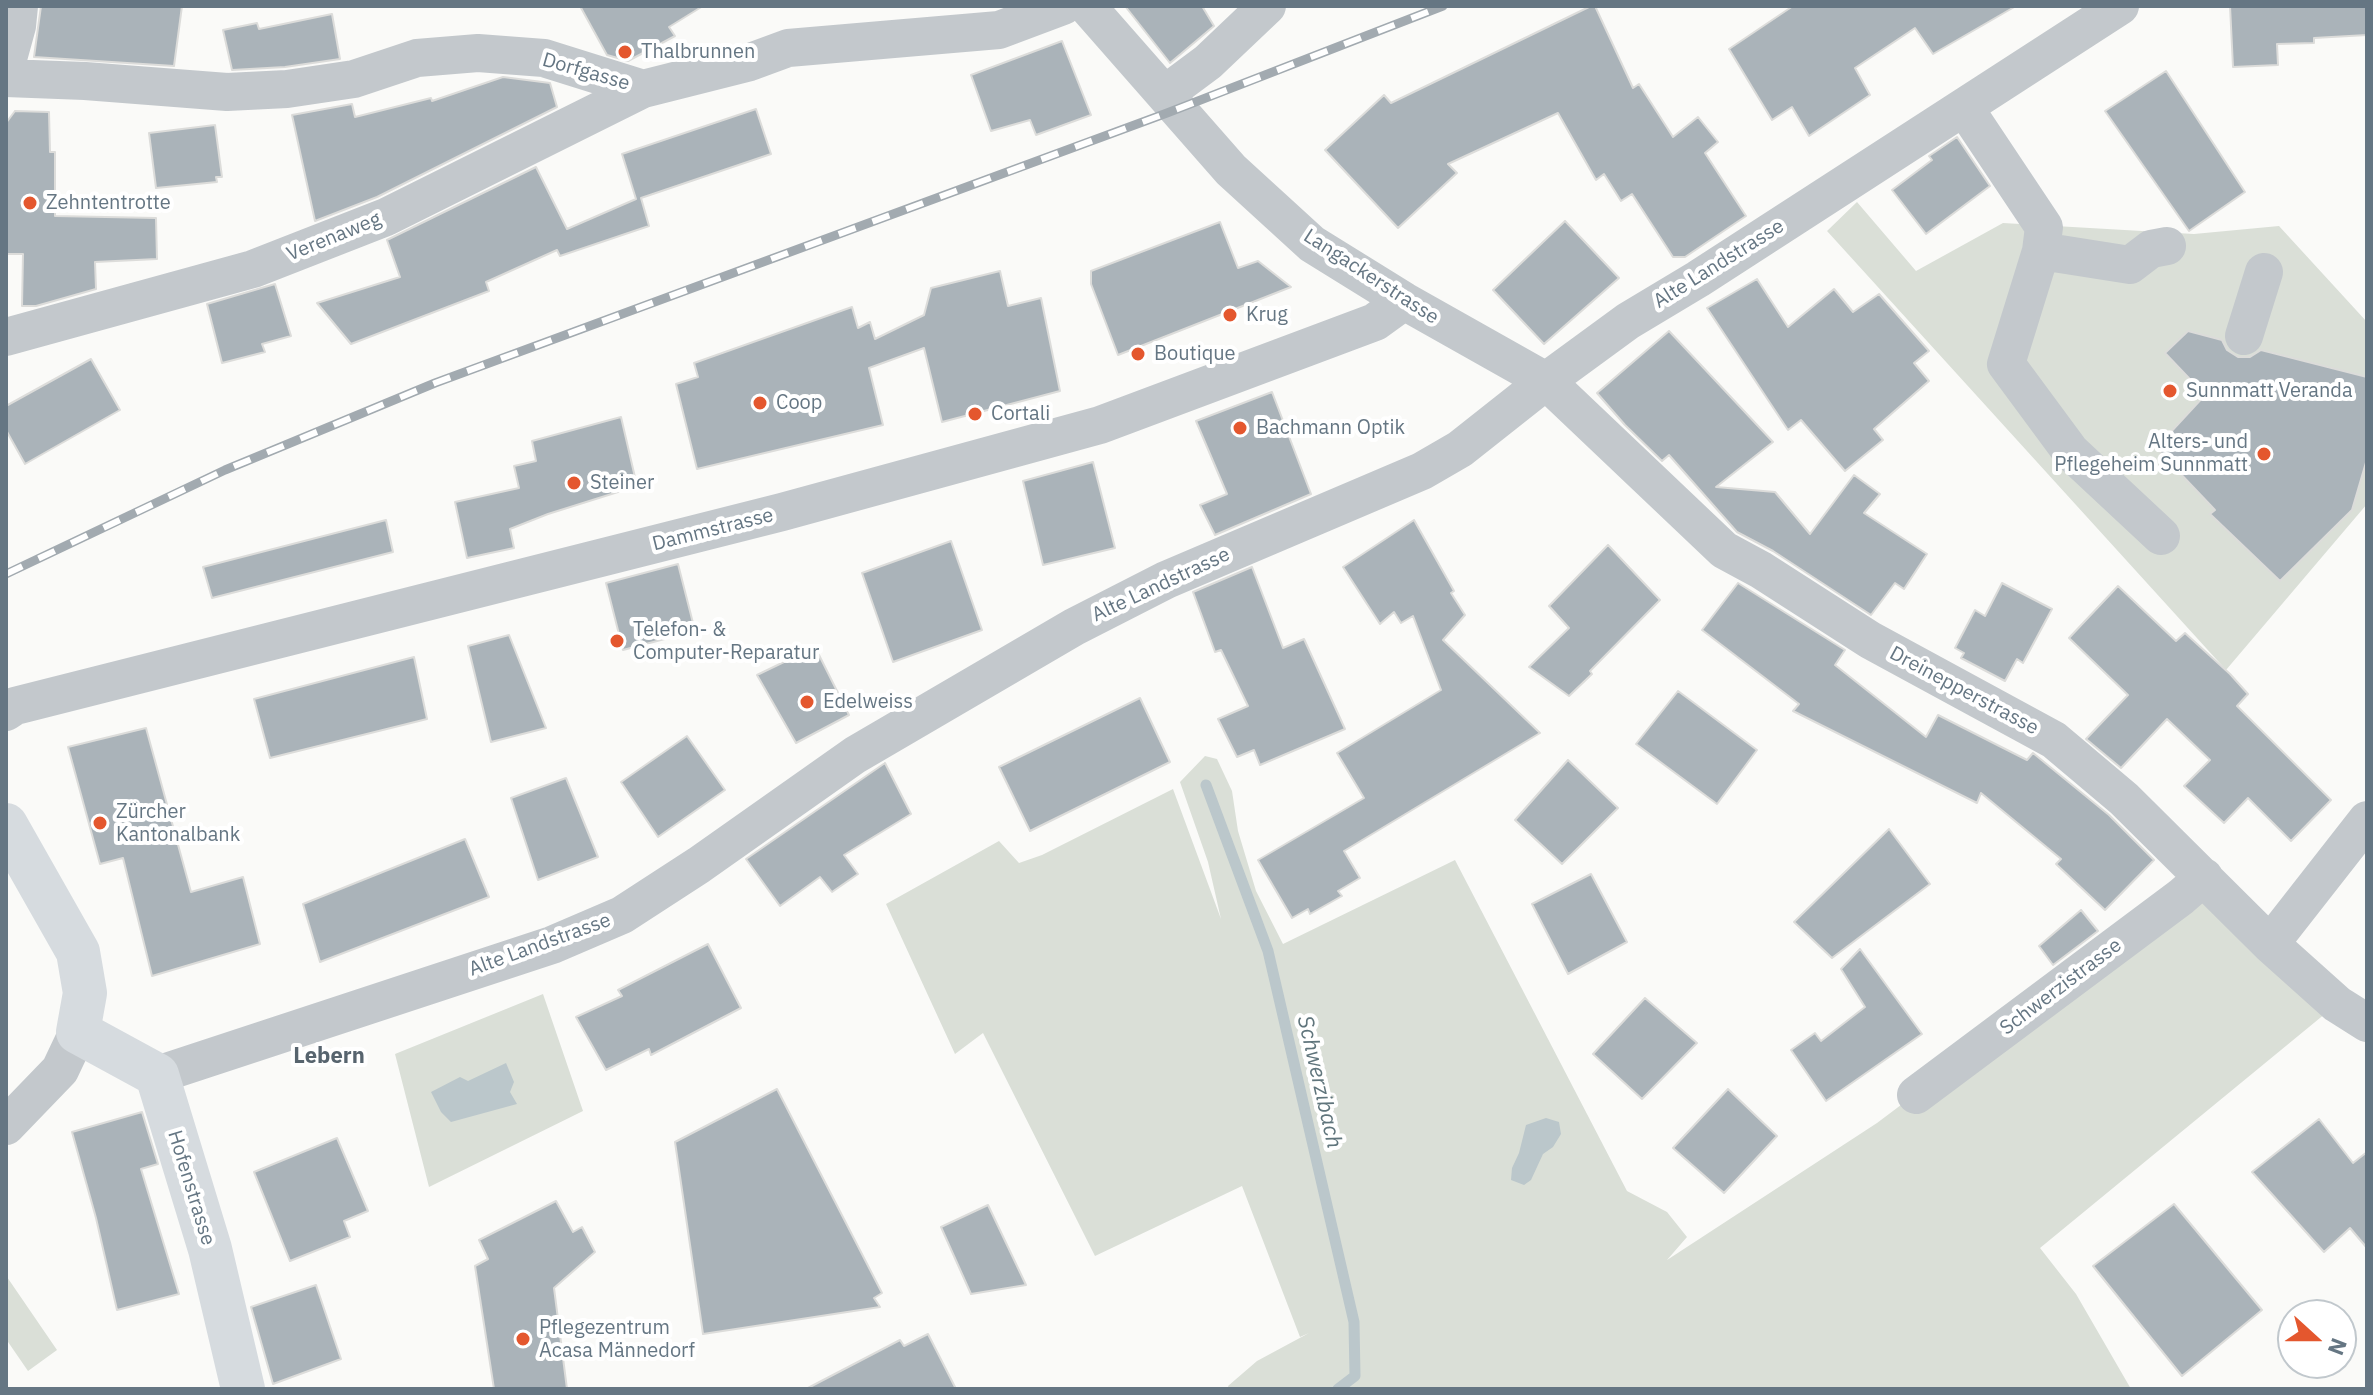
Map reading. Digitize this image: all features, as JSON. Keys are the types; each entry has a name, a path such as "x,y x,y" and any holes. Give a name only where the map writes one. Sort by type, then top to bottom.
{"street":[{"path":"6,66 19,6"},
{"name":"Dorfgasse","path":"6,78 227,92 287,89 354,79 417,58 478,53 544,58 643,89 750,62 788,48 999,30 1063,6"},
{"name":"Langackerstrasse","path":"1087,6 1231,170 1312,244 1404,301 1546,381"},
{"path":"1165,94 1208,62 1267,6"},
{"name":"Alte Landstrasse","path":"157,1075 552,945 622,915 855,755 1074,627 1166,580 1422,471 1460,449 1628,321 2120,6"},
{"name":"Verenaweg","path":"6,337 253,269 386,217 643,89"},
{"path":"1964,107 2044,227 2041,251 2006,364 2071,452 2161,536"},
{"path":"2041,251 2130,265 2151,249 2167,246"},
{"path":"2244,336 2264,272"},
{"name":"Dammstrasse","path":"6,712 15,706 782,512 1100,425 1375,322 1404,301"},
{"name":"Dreinepperstrasse","path":"1546,381 1724,550 1870,640 2054,740 2124,799 2270,944 2337,1004 2367,1023"},
{"path":"2270,944 2367,820"},
{"path":"6,825 78,952 85,993 78,1032 60,1070 6,1126"},
{"name":"Schwerzistrasse","path":"1916,1095 2169,907 2204,877"},
{"path":"78,1032 157,1075"},
{"name":"Hofenstrasse","path":"157,1075 210,1249 243,1389"}],"shaded area":[{"path":"1857,202 1916,271 2003,223 2194,234 2279,226 2367,322 2367,504 2226,670 1827,231"},
{"path":"1205,756 1217,759 1232,791 1238,831 1256,891 1283,944 1455,860 1627,1191 1667,1212 1687,1237 1667,1260 1877,1123 2204,877 2337,1004 2040,1248 2076,1294 2131,1389 1229,1389 1228,1386 1257,1361 1309,1333 1300,1337 1242,1186 1095,1256 983,1033 955,1054 886,904 999,841 1019,863 1042,855 1173,789 1221,919 1208,862 1180,782"},
{"path":"543,994 583,1111 429,1187 395,1054"},
{"path":"506,1063 514,1082 510,1092 517,1104 451,1122 441,1112 431,1092 460,1077 468,1081"},
{"path":"1546,1118 1559,1122 1561,1134 1553,1147 1543,1154 1531,1180 1524,1185 1511,1180 1526,1125"},
{"path":"7,1277 57,1350 28,1371 6,1339"}],"building":[{"path":"41,6 182,6 174,66 34,57"},
{"name":"Thalbrunnen","path":"580,6 703,6 669,27 675,36 628,61 607,55"},
{"path":"1125,6 1202,6 1214,26 1170,63"},
{"path":"1595,6 1633,88 1639,84 1673,137 1698,117 1718,142 1705,153 1746,216 1685,257 1673,257 1632,194 1621,201 1604,174 1596,180 1558,113 1448,164 1457,173 1398,228 1325,150 1384,95 1391,103"},
{"path":"1793,6 2016,6 1933,54 1915,28 1855,68 1870,95 1809,136 1792,107 1772,120 1729,49"},
{"path":"2230,6 2367,6 2367,35 2314,38 2314,43 2277,44 2278,65 2233,67"},
{"path":"332,14 340,59 232,70 223,30 257,23 259,29"},
{"path":"1062,41 1091,115 1036,135 1030,120 991,131 971,75"},
{"path":"2166,71 2245,192 2189,231 2105,111"},
{"path":"503,77 550,83 557,107 377,197 315,221 292,115 352,104 355,117 431,98 432,101"},
{"path":"756,109 771,154 641,198 649,226 560,256 557,250 486,282 489,291 351,344 317,303 400,277 387,240 536,167 567,229 636,199 622,154"},
{"path":"15,111 49,112 50,152 55,152 55,216 156,218 157,259 95,262 96,289 36,306 22,306 23,254 6,254 6,123"},
{"path":"215,125 222,177 216,177 217,182 156,188 149,133"},
{"path":"1957,137 1990,186 1926,234 1892,190 1932,160 1929,156"},
{"path":"1565,221 1619,278 1544,344 1493,290"},
{"path":"1220,222 1238,268 1258,261 1291,287 1118,355 1091,284 1091,271"},
{"path":"1000,271 1008,306 1041,298 1060,391 942,422 924,348 869,368 883,425 697,469 676,384 698,377 694,363 852,307 858,328 870,322 875,339 924,315 931,288"},
{"path":"1757,279 1788,327 1834,289 1853,312 1879,294 1929,351 1914,363 1929,381 1874,429 1883,440 1845,471 1801,420 1788,430 1707,308"},
{"path":"275,284 291,336 262,344 265,352 222,363 207,304"},
{"path":"1669,331 1773,442 1716,487 1775,492 1810,534 1854,475 1880,494 1864,513 1927,554 1904,589 1895,583 1871,615 1773,551 1737,532 1669,455 1662,461 1625,425 1597,393"},
{"name":"Alters- und Pflegeheim Sunnmatt","path":"2188,331 2222,340 2227,350 2238,357 2250,357 2261,350 2367,377 2367,459 2352,510 2280,581 2210,514 2215,510 2156,448 2205,395 2165,353"},
{"path":"91,359 120,410 25,464 6,430 6,406"},
{"path":"1272,392 1311,494 1215,535 1200,505 1227,494 1196,421"},
{"path":"621,417 637,486 510,529 514,548 467,558 455,502 519,488 514,466 536,461 532,441"},
{"path":"1093,462 1115,548 1043,565 1023,481"},
{"path":"386,520 393,552 212,598 203,567"},
{"path":"1414,520 1465,615 1443,640 1540,733 1344,851 1360,878 1338,891 1342,896 1310,914 1308,909 1292,918 1258,860 1364,798 1337,753 1441,690 1413,616 1401,623 1394,612 1380,624 1343,567"},
{"path":"951,541 982,630 893,662 862,573"},
{"path":"1608,545 1660,600 1569,696 1529,667 1569,628 1549,606"},
{"path":"678,564 695,631 623,650 606,583"},
{"path":"1252,567 1283,648 1304,639 1345,729 1260,765 1254,750 1237,757 1218,719 1248,706 1221,650 1215,652 1193,592"},
{"path":"1738,583 1845,650 1835,665 1926,737 1938,715 2027,760 2033,753 2109,815 2154,860 2105,910 2056,864 2061,859 1981,793 1977,803 1793,711 1799,704 1702,630"},
{"path":"2002,583 2052,609 2023,663 2017,659 2005,681 1961,658 1964,653 1955,648 1975,610 1985,616"},
{"path":"2118,586 2176,641 2185,633 2230,674 2248,694 2237,706 2331,800 2291,841 2248,798 2224,823 2184,786 2210,760 2167,719 2121,768 2086,739 2128,695 2069,638"},
{"path":"509,635 546,728 491,742 468,646"},
{"name":"Edelweiss","path":"815,647 849,715 796,743 757,675"},
{"path":"414,657 427,719 270,758 254,699"},
{"path":"1678,691 1757,750 1717,804 1636,744"},
{"path":"1140,698 1170,762 1030,831 999,767"},
{"path":"146,728 191,892 243,877 260,944 152,976 123,858 100,864 68,747"},
{"path":"687,736 725,790 658,837 621,782"},
{"path":"1568,760 1618,808 1562,864 1515,820"},
{"path":"885,763 911,814 844,855 858,874 832,892 820,877 780,906 746,859"},
{"path":"566,778 598,857 538,880 511,798"},
{"path":"1889,829 1930,884 1832,958 1794,922"},
{"path":"465,839 489,897 320,962 303,904"},
{"path":"1591,874 1627,942 1568,974 1532,904"},
{"path":"2081,910 2098,931 2053,965 2039,946"},
{"path":"708,944 741,1008 651,1055 649,1049 606,1070 576,1017 622,996 618,990"},
{"path":"1860,949 1922,1034 1826,1101 1791,1050 1815,1033 1821,1041 1865,1007 1841,969"},
{"path":"1645,998 1697,1043 1642,1099 1593,1054"},
{"path":"777,1089 882,1293 874,1298 880,1307 703,1334 675,1142"},
{"path":"1728,1089 1777,1136 1724,1193 1673,1148"},
{"path":"142,1112 158,1164 141,1169 179,1294 117,1310 72,1132"},
{"path":"2319,1119 2353,1163 2367,1152 2367,1248 2350,1228 2324,1252 2252,1172"},
{"path":"337,1138 368,1211 344,1221 350,1237 290,1261 254,1172"},
{"name":"Pflegezentrum Acasa Männedorf","path":"556,1201 573,1232 582,1227 595,1252 554,1288 567,1389 494,1389 475,1266 488,1259 479,1240"},
{"path":"2174,1204 2262,1310 2182,1376 2093,1266"},
{"path":"988,1205 1026,1285 971,1294 941,1227"},
{"path":"316,1285 341,1359 273,1384 251,1307"},
{"path":"928,1334 956,1389 806,1389 900,1340 904,1346"}],"waterway":[{"name":"Schwerzibach","path":"1206,785 1268,951 1354,1322 1355,1376 1338,1389"}],"railway":[{"path":"6,574 225,470 435,383 1167,113 1443,6"}],"place":[{"name":"Thalbrunnen","path":"625,52"},
{"name":"Zehntentrotte","path":"30,203"},
{"name":"Krug","path":"1230,315"},
{"name":"Boutique","path":"1138,354"},
{"name":"Sunnmatt Veranda","path":"2170,391"},
{"name":"Coop","path":"760,403"},
{"name":"Cortali","path":"975,414"},
{"name":"Bachmann Optik","path":"1240,428"},
{"name":"Alters- und Pflegeheim Sunnmatt","path":"2264,454"},
{"name":"Steiner","path":"574,483"},
{"name":"Telefon- & Computer-Reparatur","path":"617,641"},
{"name":"Edelweiss","path":"807,702"},
{"name":"Zürcher Kantonalbank","path":"100,823"},
{"name":"Pflegezentrum Acasa Männedorf","path":"523,1339"}],"district":[{"name":"Lebern","path":"329,1057"}]}
